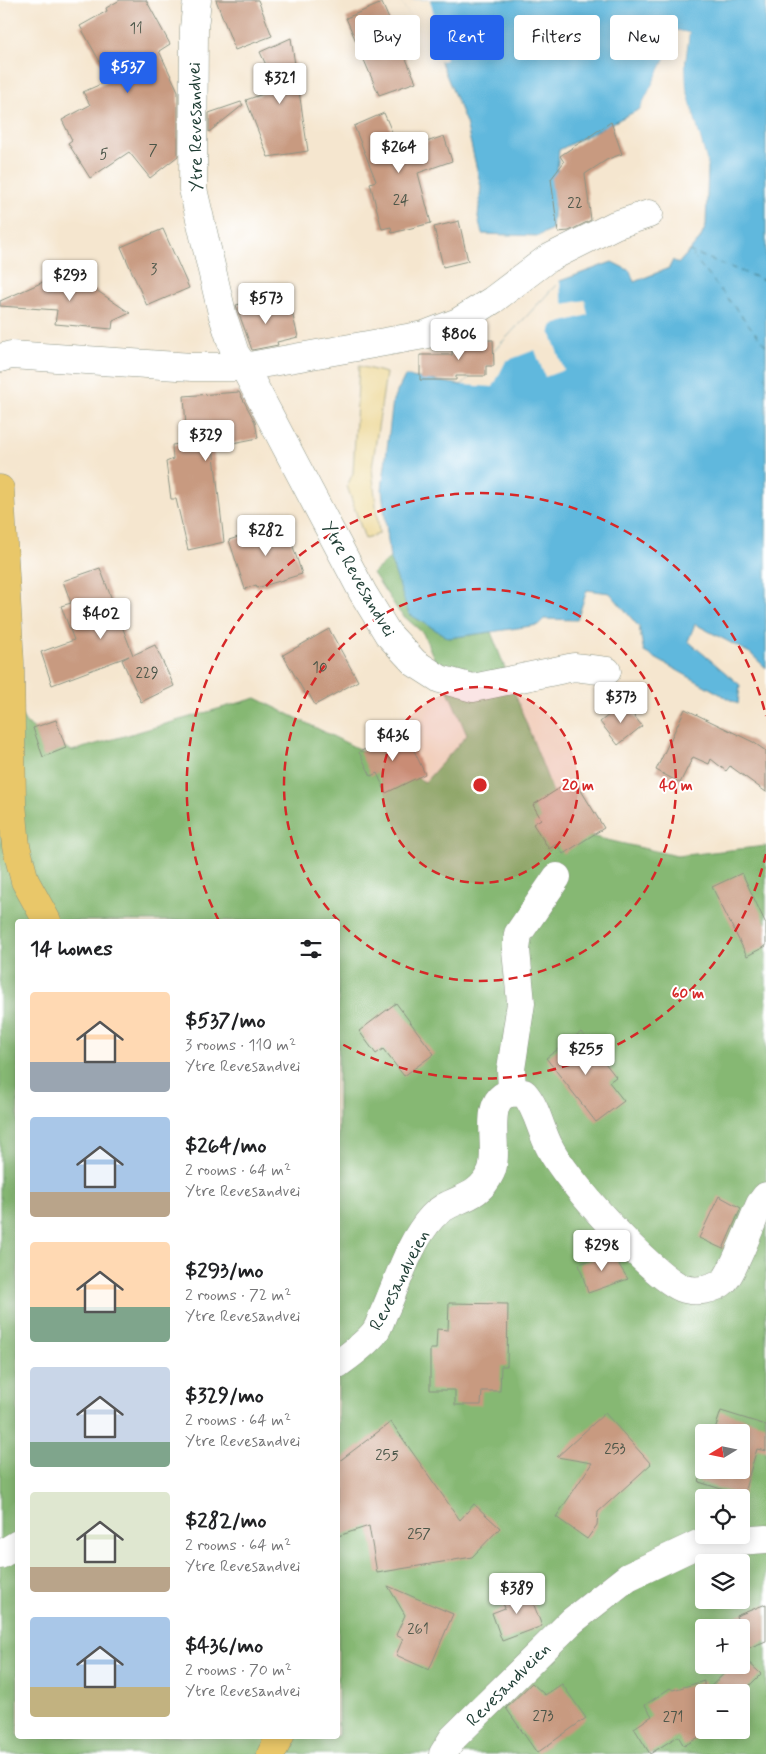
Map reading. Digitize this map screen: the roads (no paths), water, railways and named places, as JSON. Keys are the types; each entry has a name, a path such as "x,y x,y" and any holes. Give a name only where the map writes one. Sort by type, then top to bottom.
{"main road":[{"path":"0,489 10,662 12,804 16,846 24,881 46,919"},
{"path":"272,1754 279,1739"}],"street":[{"name":"Ytre Revesandvei","path":"197,0 194,28 193,189 222,313 234,353 244,367 363,593 388,634 415,663 440,679 473,688 574,667 607,671"},
{"path":"0,358 11,355 192,367 244,367 432,332 458,322 493,300 547,259 615,225 649,214"},
{"path":"557,877 518,934 516,950 521,1003 511,1070 512,1091 524,1093 533,1103 550,1148 576,1186 653,1269 683,1289 712,1289 725,1279 760,1204 766,1196"},
{"name":"Revesandveien","path":"340,1362 375,1332 413,1248 431,1218 443,1207 469,1198 486,1182 492,1170 494,1110 501,1097 512,1091"},
{"name":"Revesandveien","path":"442,1754 453,1738 572,1621 628,1577 698,1544 766,1539"},
{"path":"0,1555 15,1546"}],"water":[{"path":"400,0 766,0 766,668 750,653 695,624 688,641 740,685 738,704 644,652 639,627 610,593 587,590 577,620 544,619 538,625 449,638 409,614 390,558 382,490 393,400 405,376 462,385 560,281 612,262 630,271 634,282 669,268 673,260 678,264 700,239 706,226 708,166 686,88 685,65 689,33 678,31 678,15 610,15 610,60 664,60 640,109 559,150 552,229 538,236 482,234 478,217 481,187 466,123 440,60 504,60 504,15 430,15 430,45 420,30 420,15 410,15"}]}
